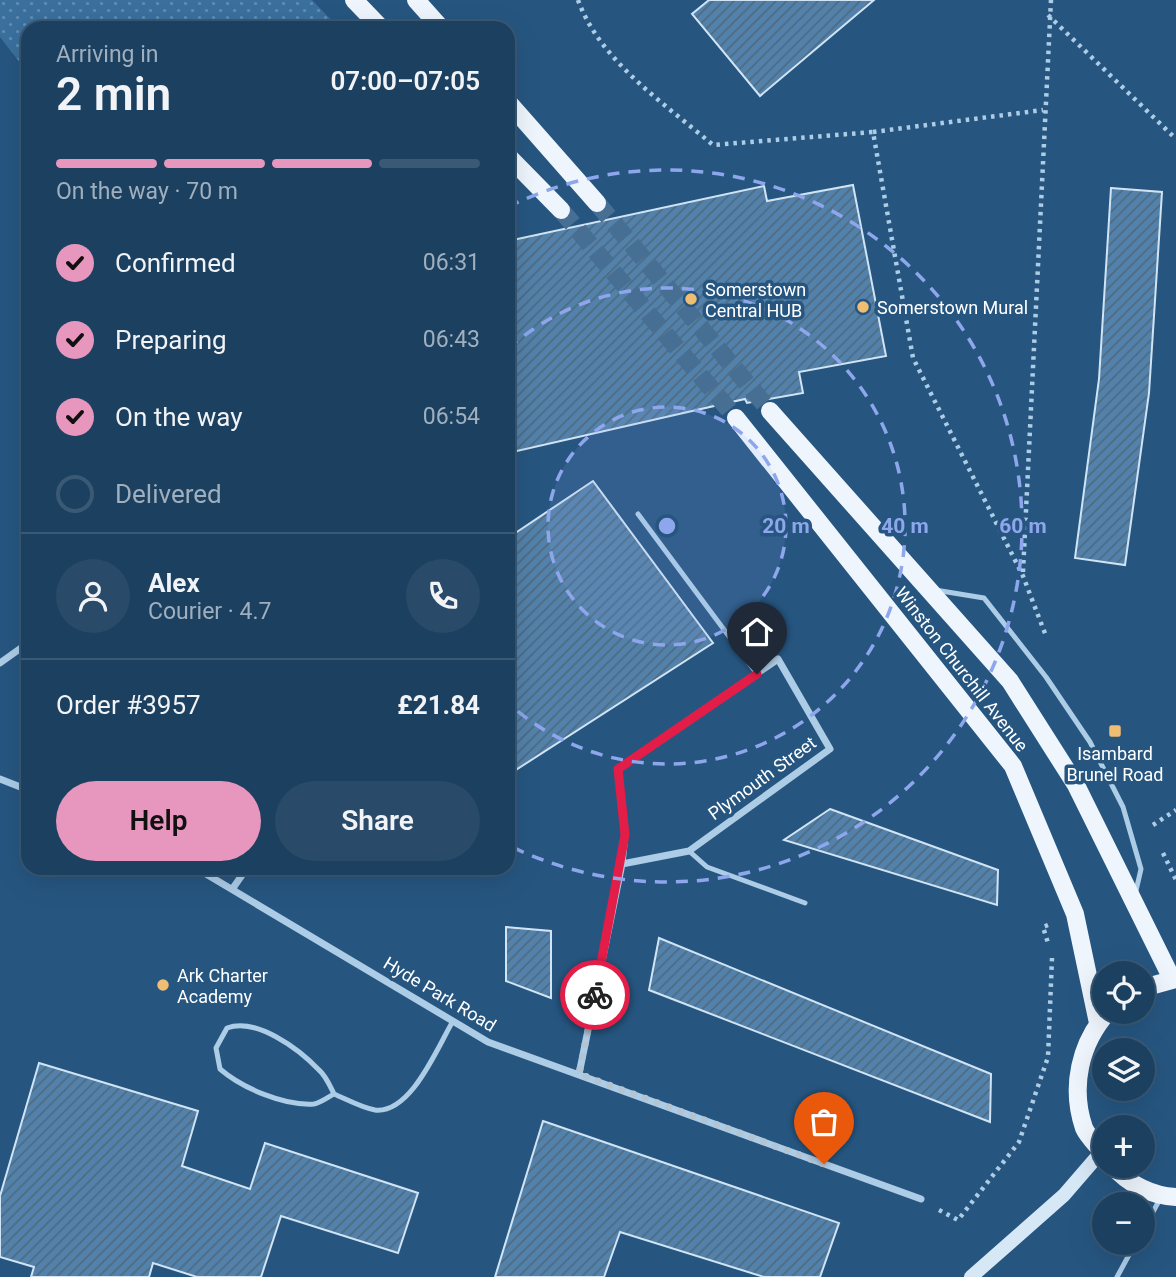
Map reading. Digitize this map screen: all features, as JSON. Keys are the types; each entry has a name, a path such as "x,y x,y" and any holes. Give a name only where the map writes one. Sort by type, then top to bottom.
{"main road":[{"path":"354,0 374,21"},
{"path":"416,0 435,21"},
{"path":"515,110 597,203"},
{"path":"515,163 561,210"},
{"name":"Winston Churchill Avenue","path":"770,411 1010,681 1076,785 1174,979"},
{"name":"Winston Churchill Avenue","path":"736,418 1013,766 1075,914 1092,977"},
{"path":"1155,985 1174,979"},
{"path":"1092,1139 1085,1130 1077,1087 1083,1053 1099,1024"},
{"path":"1123,1178 1169,1196"}],"street":[{"path":"0,663 21,648"},
{"name":"Plymouth Street","path":"579,1074 622,863 625,835 618,769 778,659 830,749 689,851 622,863"},
{"path":"0,779 21,787"},
{"name":"Hyde Park Road","path":"209,875 488,1042 921,1199"},
{"path":"233,888 242,875"},
{"path":"971,1277 1064,1195 1092,1164"}],"lane":[{"path":"638,514 757,674"},
{"path":"928,589 984,598 1046,677 1090,742 1123,807 1141,869 1134,902"},
{"path":"689,851 706,867 804,903"},
{"path":"334,1094 316,1104 284,1099 234,1081 220,1069 216,1048 227,1028 239,1023 260,1030 300,1054 321,1071 334,1094 375,1110 397,1107 412,1091 453,1021"},
{"path":"1155,1214 1169,1196"},
{"path":"1117,1277 1129,1255"}],"path":[{"path":"578,0 587,25 632,74 713,145 873,132 1043,110"},
{"path":"1023,576 1043,110 1051,0"},
{"path":"1048,14 1176,139"},
{"path":"873,132 914,358 1023,576 1047,639"},
{"path":"1153,825 1176,810"},
{"path":"958,1220 1019,1142 1048,1058 1052,956 1043,927"}],"shaded area":[{"path":"0,0 312,0 332,21 21,21 21,64 0,37"}],"building":[{"path":"709,0 874,0 760,96 692,14"},
{"name":"Somerstown Central HUB","path":"853,185 886,356 799,372 803,393 747,403 745,399 515,451 515,239 764,186 767,201"},
{"path":"1111,188 1162,192 1149,393 1125,565 1075,558 1099,379"},
{"path":"593,481 713,643 515,770 515,533"},
{"path":"830,809 998,870 997,905 784,840"},
{"path":"506,927 551,931 551,998 506,981"},
{"path":"659,938 991,1074 990,1122 649,990"},
{"path":"39,1063 198,1111 182,1166 250,1189 265,1143 418,1193 398,1253 281,1216 261,1277 197,1277 153,1263 149,1277 31,1277 34,1267 0,1257 0,1196"},
{"path":"543,1121 839,1223 820,1277 764,1277 620,1232 604,1277 495,1277"}],"tunnel":[{"path":"597,203 770,411"},
{"path":"561,210 736,418"}],"way so far":[{"path":"595,995 579,1074 824,1164"}],"place":[{"name":"Somerstown Central HUB","path":"691,299"},
{"name":"Somerstown Mural","path":"863,307"},
{"name":"Isambard Brunel Road","path":"1115,731"},
{"name":"Ark Charter Academy","path":"163,985"}],"route":[{"path":"595,995 622,863 625,835 618,769 757,674"}]}
